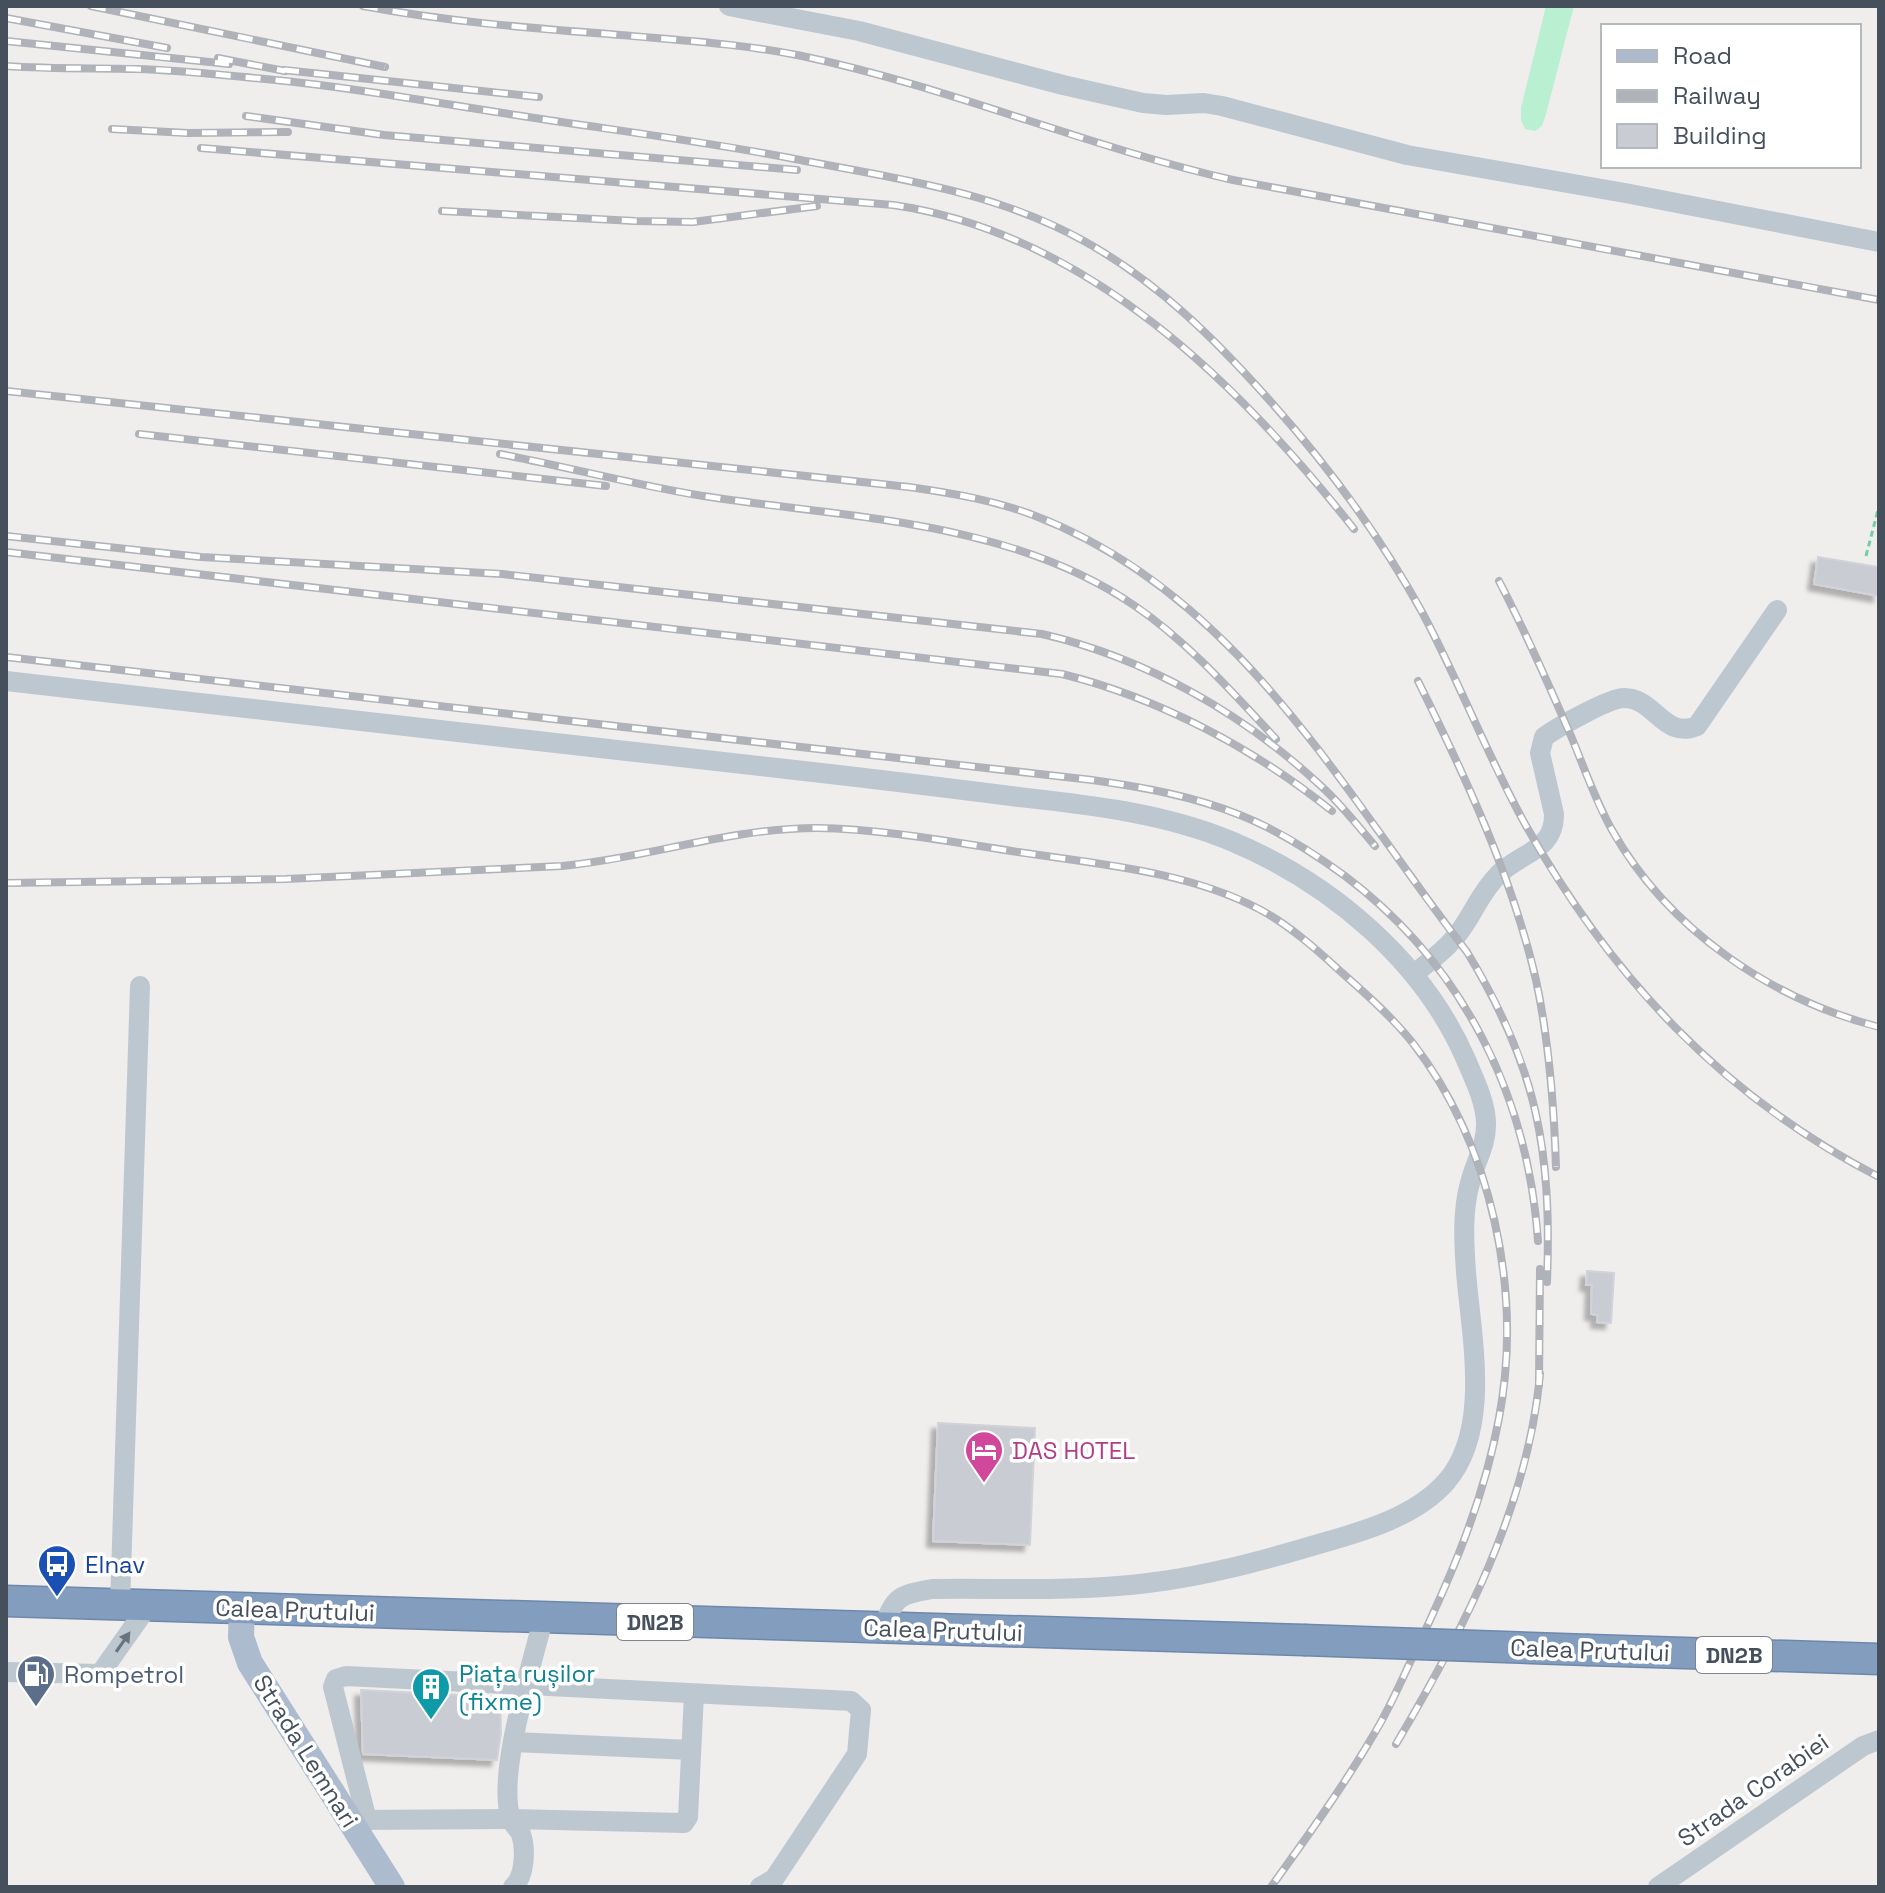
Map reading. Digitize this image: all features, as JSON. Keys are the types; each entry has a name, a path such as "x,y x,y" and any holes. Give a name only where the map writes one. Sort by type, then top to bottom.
{"highway":[{"name":"Calea Prutului","path":"6,1601 1879,1659"}],"main road":[{"name":"Strada Lemnari","path":"242,1607 241,1637 250,1663 358,1820 392,1887"}],"street":[{"path":"729,6 859,31 1143,103 1222,106 1407,155 1879,242"},
{"path":"1414,974 1456,937 1481,894 1501,871 1540,849 1549,836 1554,814 1540,753 1544,737 1622,698 1633,699 1646,706 1678,730 1697,726 1777,610"},
{"path":"6,681 928,785 1111,809 1174,822 1228,839 1280,864 1318,888 1370,930 1414,974 1459,1042 1485,1111 1483,1147 1470,1179 1464,1248 1475,1389 1473,1417 1467,1447 1444,1484 1417,1505 1387,1521 1283,1555 1218,1571 1147,1583 918,1591 904,1594 890,1609 883,1628"},
{"path":"6,1672 100,1674 134,1605 140,986"},
{"path":"513,1887 523,1872 522,1835 511,1819 507,1778 543,1619"},
{"path":"694,1694 688,1817 684,1823 511,1819 358,1820 333,1687 336,1679 346,1676 851,1701 861,1710 857,1754 774,1879 760,1887"},
{"name":"Strada Corabiei","path":"1658,1887 1863,1746 1879,1740"},
{"path":"514,1742 691,1750"}],"path":[{"path":"1866,556 1879,506"}],"green space":[{"path":"1546,6 1574,6 1546,114 1542,126 1535,131 1525,129 1521,108"}],"building":[{"path":"1818,557 1879,567 1879,596 1814,584"},
{"path":"1587,1271 1614,1273 1611,1323 1597,1322 1598,1315 1591,1314 1592,1285 1586,1285"},
{"name":"DAS HOTEL","path":"938,1423 1035,1428 1030,1545 933,1541"},
{"name":"Piața rușilor (fixme)","path":"361,1690 500,1697 501,1733 497,1760 363,1754"}],"railway":[{"path":"91,6 385,67"},
{"path":"363,6 455,20 706,42 802,56 911,84 1125,151 1233,180 1879,300"},
{"path":"6,18 167,48"},
{"path":"6,41 229,64"},
{"path":"218,58 285,71"},
{"path":"6,66 168,70 297,82 723,146 866,172 978,198 1049,224 1111,257 1161,293 1207,334 1292,426 1352,502 1422,612 1525,824 1558,880 1633,982 1675,1028 1770,1109 1822,1145 1879,1177"},
{"path":"284,70 539,97"},
{"path":"246,116 384,135 797,170"},
{"path":"112,129 188,133 288,132"},
{"path":"201,148 893,205 963,221 1030,247 1093,281 1152,322 1208,369 1260,420 1354,529"},
{"path":"442,211 693,222 817,206"},
{"path":"6,391 909,487 1018,510 1105,549 1169,593 1227,644 1279,701 1328,762 1467,952 1510,1034 1535,1111 1546,1191 1547,1282"},
{"path":"139,434 606,486"},
{"path":"500,454 703,496 926,527 981,539 1035,556 1086,577 1154,620 1209,668 1276,739"},
{"path":"6,536 201,557 502,574 1042,634 1119,658 1192,692 1226,713 1260,735 1321,786 1375,846"},
{"path":"6,552 1062,674 1134,697 1204,728 1271,767 1332,811"},
{"path":"1499,581 1545,677 1606,819 1635,866 1662,899 1692,928 1761,978 1839,1015 1879,1027"},
{"path":"6,657 1092,780 1167,793 1240,815 1294,842 1345,876 1386,911 1423,950 1455,992 1482,1037 1520,1135 1532,1187 1538,1241"},
{"path":"1418,681 1486,827 1526,941 1541,1003 1548,1050 1556,1167"},
{"path":"6,883 286,879 562,866 752,833 785,829 842,829 943,840 1172,877 1231,896 1259,909 1301,937 1387,1014 1412,1042 1440,1083 1463,1126 1481,1173 1503,1270 1507,1320 1505,1370 1493,1449 1453,1567 1391,1704 1374,1734 1271,1887"},
{"path":"1539,1385 1540,1269"},
{"path":"1396,1744 1468,1612 1507,1520 1522,1472 1540,1374"}],"place":[{"name":"DAS HOTEL","path":"984,1484"},
{"name":"Elnav","path":"57,1598"},
{"name":"Rompetrol","path":"36,1708"},
{"name":"Piața rușilor (fixme)","path":"431,1721"}]}
